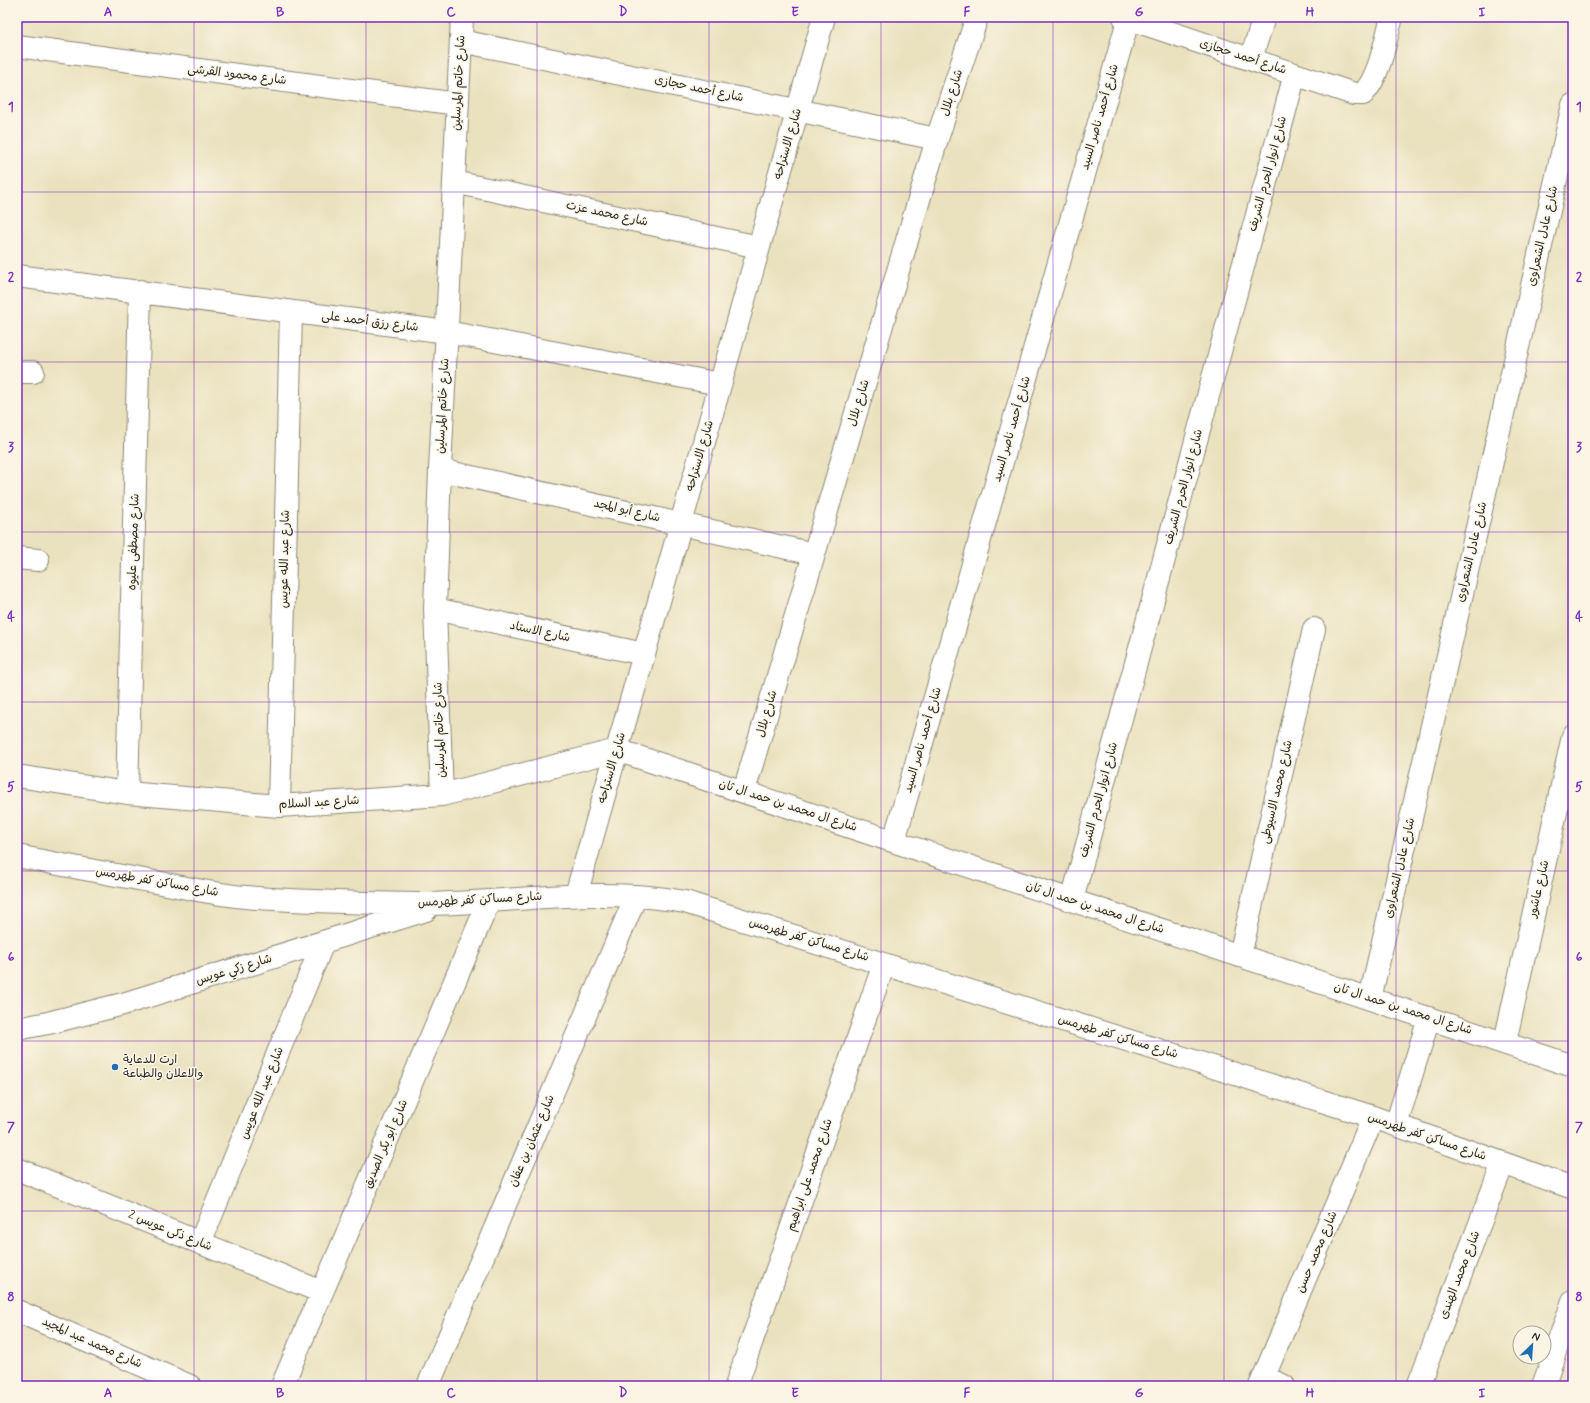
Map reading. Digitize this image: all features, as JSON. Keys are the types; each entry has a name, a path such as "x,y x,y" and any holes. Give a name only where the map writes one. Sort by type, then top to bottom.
{"street":[{"name":"شارع خاتم المرسلين","path":"442,795 435,609 440,470 462,17"},
{"name":"شارع الاستراحه","path":"576,895 824,17"},
{"name":"شارع بلال","path":"744,791 937,139 977,17"},
{"path":"1251,59 1264,17"},
{"name":"شارع أحمد حجازى","path":"1127,18 1354,94 1363,94 1369,88 1374,78 1392,17"},
{"name":"شارع أحمد ناصر السيد","path":"894,840 1127,18"},
{"name":"شارع أحمد حجازى","path":"461,41 937,139"},
{"name":"شارع محمود القرشى","path":"17,46 458,104"},
{"name":"شارع انوار الحرم الشريف","path":"1072,900 1295,74"},
{"name":"شارع عادل الشعراوى","path":"1370,999 1573,105"},
{"name":"شارع محمد عزت","path":"454,182 759,246"},
{"name":"شارع رزق أحمد على","path":"17,276 447,332 720,384"},
{"name":"شارع مصطفى عليوه","path":"127,793 140,291"},
{"name":"شارع عبد الله عويس","path":"278,806 291,312"},
{"name":"شارع أبو المجد","path":"440,470 814,554"},
{"path":"17,558 38,560"},
{"name":"شارع الاستاد","path":"435,609 644,654"},
{"name":"شارع محمد الاسيوطى","path":"1240,956 1314,629"},
{"name":"شارع عاشور","path":"1504,1042 1573,736"},
{"name":"شارع ال محمد بن حمد ال ثان","path":"617,750 894,840 1573,1066"},
{"name":"شارع عبد السلام","path":"17,776 127,793 278,806 442,795 617,750"},
{"name":"شارع مساكن كفر طهرمس","path":"17,856 245,897 338,903 448,903 576,895 662,897 685,902 1373,1117 1573,1188"},
{"name":"شارع عثمان بن عفان","path":"428,1386 636,896"},
{"name":"شارع أبو بكر الصديق","path":"282,1386 489,901"},
{"name":"شارع زكي عويس","path":"17,1029 48,1023 123,1004 448,903"},
{"name":"شارع عبد الله عويس","path":"200,1243 323,943"},
{"name":"شارع محمد على ابراهيم","path":"736,1386 884,964"},
{"path":"1396,1125 1429,1018"},
{"name":"شارع محمد حسن","path":"1262,1382 1373,1117"},
{"name":"شارع محمد الهندى","path":"1418,1386 1502,1163"},
{"name":"شارع ذكى عويس 2","path":"17,1169 322,1292"},
{"path":"1543,1386 1573,1301"},
{"name":"شارع محمد عبد المجيد","path":"17,1311 190,1386"},
{"path":"1262,1382 1284,1386"}],"place":[{"name":"ارت للدعاية والاعلان والطباعة","path":"115,1067"}]}
